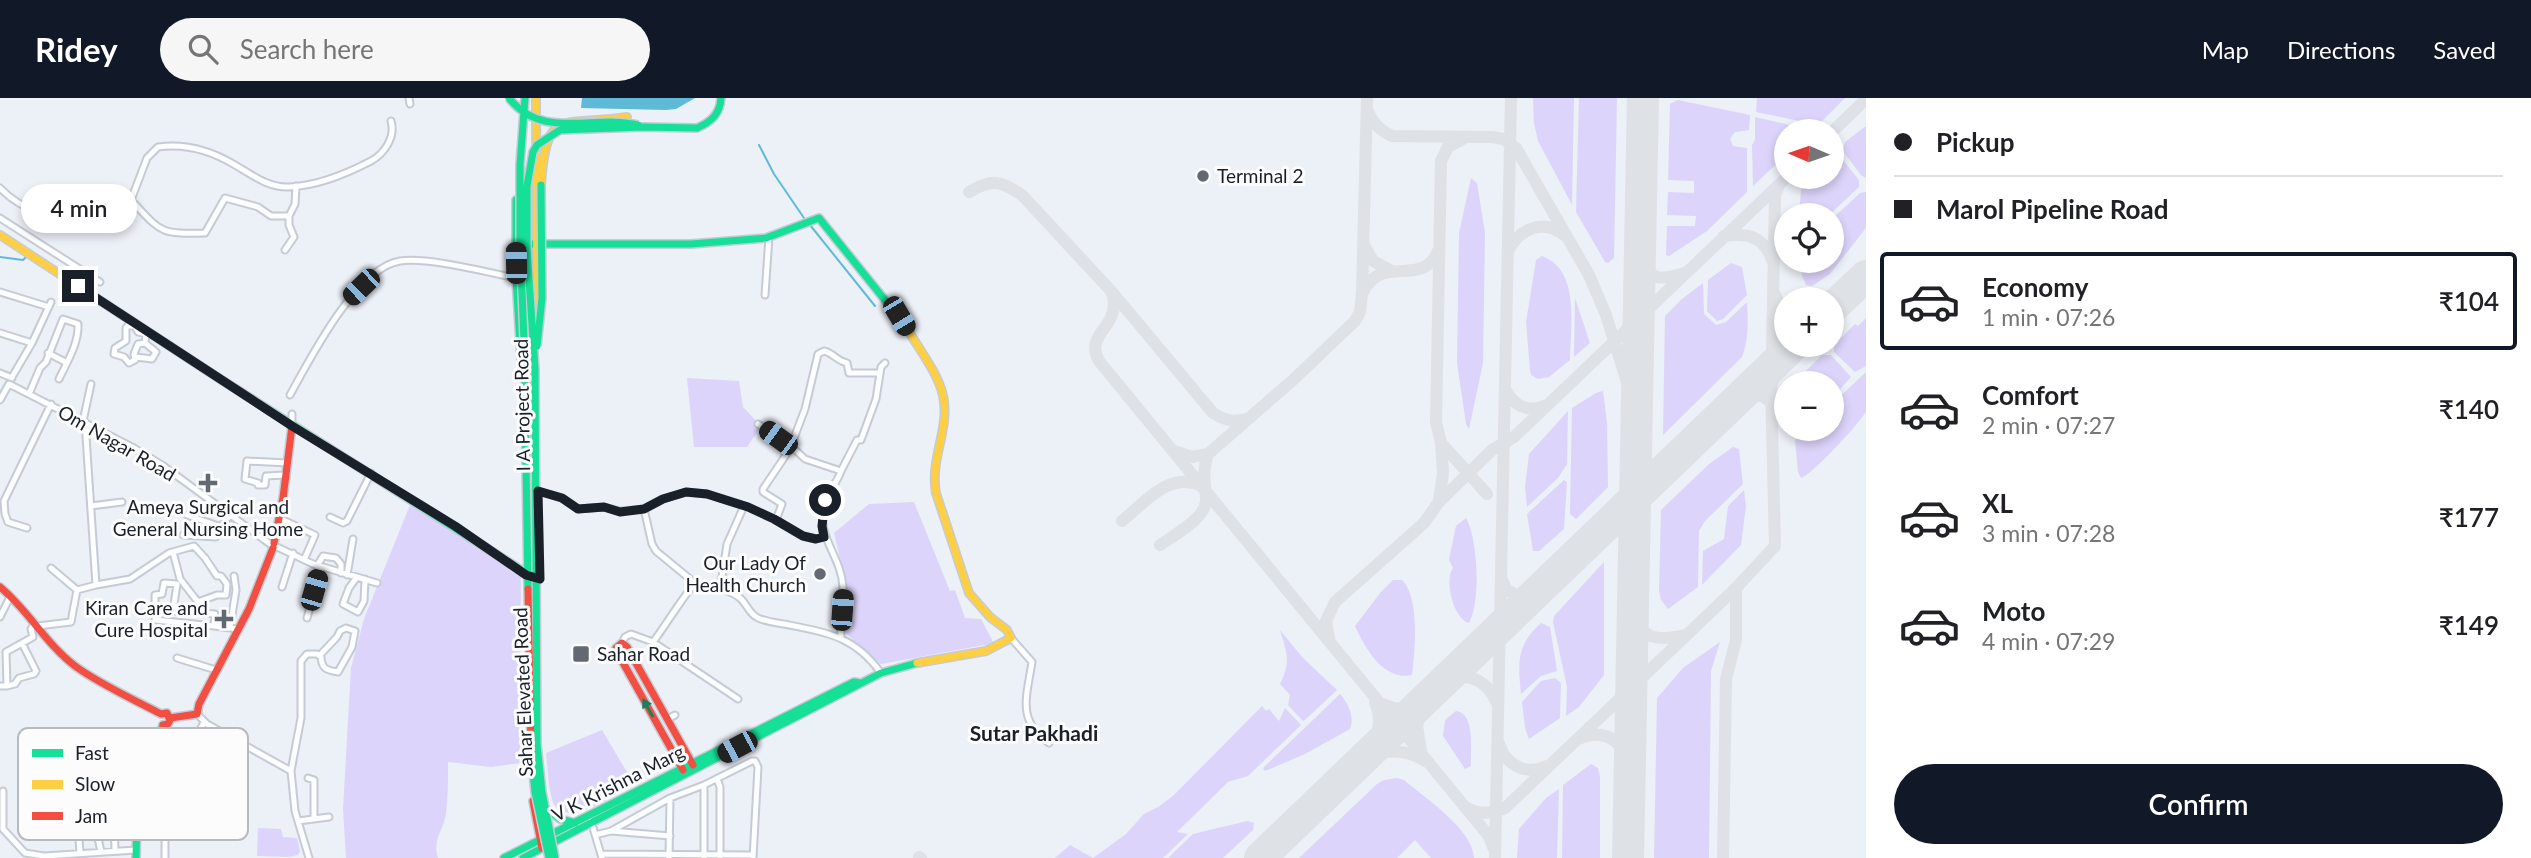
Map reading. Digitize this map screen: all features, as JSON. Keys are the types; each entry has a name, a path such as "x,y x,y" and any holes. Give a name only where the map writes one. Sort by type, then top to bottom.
{"main road":[{"path":"509,98 517,111 531,119 547,123 626,122 642,127"},
{"name":"I A Project Road","path":"536,98 540,744 548,811 555,837"},
{"name":"Sahar Elevated Road","path":"555,858 542,792 537,744 535,369 527,248 527,186 533,152 537,145 560,130 697,128 713,120 721,98"},
{"path":"524,100 518,141 516,278 526,435 526,728 541,844"},
{"name":"Sahar Elevated Road","path":"524,100 520,165 520,244 530,743 535,792 549,858"},
{"path":"535,369 542,298 543,144 555,125 568,121 627,117"},
{"path":"516,244 691,244 769,237 819,218 899,316 942,388 946,405 933,477 936,493 969,593 990,617 1007,630 1011,638"},
{"path":"0,235 131,323 148,338 455,526 526,575 540,579"},
{"path":"159,728 161,719 167,713 170,718 197,715 199,704 234,629 249,609 273,545 292,426"},
{"path":"0,589 36,626"},
{"path":"0,589 81,672 161,719"},
{"name":"V K Krishna Marg","path":"523,858 541,844 662,785 693,765 778,722 857,688 860,683 881,673 934,659 991,650 1004,645 1011,638"},
{"path":"683,771 617,652 616,648 622,643 671,717 693,765"},
{"name":"V K Krishna Marg","path":"555,837 575,823 683,771"},
{"path":"548,811 560,819 575,823"},
{"path":"530,845 536,835 537,825"},
{"name":"V K Krishna Marg","path":"503,858 530,845 541,844"}],"street":[{"path":"131,200 147,158 162,146 197,148 227,160 257,179 288,187 343,175 382,155 388,146 393,125 391,121"},
{"path":"285,250 295,237 289,225 289,216 295,204 296,186"},
{"path":"0,188 20,205 33,211 46,212 71,206 93,190 100,189 131,200 158,229 177,233 205,233 225,198 258,207 271,216 289,216"},
{"path":"0,218 100,282"},
{"path":"765,295 769,237"},
{"path":"290,396 320,342 350,297 389,264 420,260 516,278"},
{"path":"0,292 50,304 32,343 1,397"},
{"path":"29,394 63,319 78,324 78,329 59,379"},
{"path":"131,323 126,328 126,341 115,348 114,354 124,357 129,363 136,357"},
{"path":"0,333 32,343"},
{"path":"148,338 156,352 152,359 136,357 134,354 138,344 148,338"},
{"path":"776,520 782,504 763,492 763,489 792,446 805,410 818,354 824,351 836,360 847,363 849,373 879,373"},
{"path":"48,353 67,363"},
{"path":"841,636 841,569 824,537 822,526 825,500 857,440 861,440 870,418 879,373 885,363"},
{"path":"0,373 12,377"},
{"name":"Om Nagar Road","path":"9,384 162,465 273,545 304,560 344,574"},
{"path":"91,384 84,422 96,585"},
{"path":"27,528 8,522 4,501 51,404"},
{"path":"292,414 292,426"},
{"path":"758,424 792,446 805,459 841,471"},
{"path":"285,475 266,476 265,485 258,485 245,479 244,474 247,461 288,463"},
{"path":"330,517 343,523 347,521 370,473"},
{"path":"538,491 562,498 578,509 604,507 620,512 644,509 663,499 686,492 717,496 776,520 803,536 816,539 824,537"},
{"path":"91,506 121,502"},
{"path":"717,589 722,577 727,544 744,506"},
{"path":"644,509 656,551 690,579 694,586"},
{"path":"187,515 221,527"},
{"path":"183,536 216,537 230,516"},
{"path":"279,517 315,535 304,560"},
{"path":"344,574 353,539"},
{"path":"77,590 131,579 173,552 194,546 217,576 221,576 227,584 226,595 217,595 198,602 180,579 173,552"},
{"path":"282,587 293,553"},
{"path":"307,618 323,556 336,558 344,574"},
{"path":"51,568 77,590"},
{"path":"344,574 377,583"},
{"path":"214,626 215,614 173,611 177,584 164,583 162,594 155,595 155,620 234,629 234,576"},
{"path":"357,577 349,587 343,604 358,611 364,601 365,579"},
{"path":"653,642 673,616 686,592 694,586 717,589 737,596 750,612 761,620 841,636 873,661 881,673"},
{"path":"22,643 36,671 19,678 15,684 3,686 6,652 22,643 33,637 31,629 36,626 71,622 77,590"},
{"path":"0,617 9,599"},
{"path":"309,858 298,821 291,771 301,719 301,661 307,654 320,655 340,631 346,628 355,631 352,647 338,672 325,669 320,655"},
{"path":"622,643 625,637 631,634 653,642 738,699"},
{"path":"1011,638 1031,662 1026,706 1028,723 1049,743"},
{"path":"177,658 216,670"},
{"path":"197,715 214,728"},
{"path":"201,728 204,722"},
{"path":"248,747 291,771"},
{"path":"592,821 595,835 601,856 753,857 758,767 755,761 752,761 668,799 611,831 595,835"},
{"path":"308,778 314,780 314,819"},
{"path":"716,779 720,787 720,857"},
{"path":"662,785 668,799 670,857"},
{"path":"704,785 704,857"},
{"path":"4,791 2,830 25,853 44,857 115,851 136,854"},
{"path":"298,821 329,817"},
{"path":"611,831 670,836"},
{"path":"79,840 80,853"},
{"path":"115,840 115,851"},
{"path":"165,840 165,858"}],"shaded area":[{"path":"1533,98 1574,98 1572,205 1538,141"},
{"path":"1579,98 1617,98 1614,258 1608,263 1576,212"},
{"path":"1757,98 1845,98 1824,119 1789,119 1756,112"},
{"path":"1678,100 1750,115 1749,130 1735,132 1730,139 1733,146 1747,148 1747,192 1707,231 1669,256 1666,255 1667,226 1695,226 1696,216 1667,215 1668,192 1694,193 1694,181 1668,180 1670,104"},
{"path":"1755,117 1774,121 1774,166 1753,186 1752,145 1755,140"},
{"path":"1866,126 1866,178 1844,153 1846,141"},
{"path":"1844,161 1859,180 1859,187 1842,203 1800,203 1801,190 1844,189"},
{"path":"1471,178 1477,183 1485,233 1483,363 1469,429 1457,363 1459,233"},
{"path":"1866,192 1866,228 1844,256 1844,208 1860,193"},
{"path":"1542,256 1554,263 1563,274 1568,287 1571,332 1570,360 1549,377 1538,379 1531,375 1526,322 1536,260"},
{"path":"1731,263 1742,267 1747,295 1723,319 1717,321 1707,311 1708,280"},
{"path":"1802,273 1831,273 1812,286 1806,285"},
{"path":"1703,283 1704,314 1716,325 1726,322 1747,302 1746,343 1742,357 1663,435 1665,316"},
{"path":"1575,298 1590,343 1574,357"},
{"path":"1866,318 1866,366 1855,372 1839,357 1844,357 1844,335 1855,324 1858,326"},
{"path":"1820,357 1833,357 1851,377 1844,385 1844,371 1806,371"},
{"path":"1866,372 1866,411 1844,439 1844,393"},
{"path":"687,378 739,381 743,407 761,426 747,447 694,447"},
{"path":"1603,391 1607,423 1608,487 1576,519 1570,514 1572,408"},
{"path":"1568,411 1567,464 1558,478 1527,507 1525,487 1529,454"},
{"path":"1795,441 1842,441 1806,475 1801,478"},
{"path":"1733,447 1739,449 1743,484 1705,521 1699,531 1698,587 1668,609 1661,600 1659,591 1661,510 1709,464"},
{"path":"1564,480 1567,482 1564,529 1539,551 1533,551 1527,514"},
{"path":"1744,490 1746,506 1741,545 1702,585 1703,551 1724,539 1728,506"},
{"path":"914,502 950,591 955,590 965,618 981,619 993,642 881,664 843,631 847,587 834,533 869,504"},
{"path":"410,505 521,575 520,669 525,749 521,763 491,767 448,762 448,795 445,820 437,841 438,858 346,858 343,809 351,668 364,619"},
{"path":"1466,518 1473,540 1476,570 1475,601 1469,623 1458,614 1449,581 1453,568 1449,560 1456,526"},
{"path":"1604,562 1604,675 1579,707 1566,716 1567,687 1554,616"},
{"path":"1393,580 1402,580 1412,599 1415,625 1412,675 1402,676 1384,668 1370,653 1355,626"},
{"path":"1541,623 1550,627 1557,671 1541,676 1521,694 1520,655 1527,639"},
{"path":"1280,630 1303,658 1337,690 1303,721 1288,705 1290,695 1280,684 1286,670 1287,657"},
{"path":"1720,642 1711,671 1709,858 1654,858 1657,698 1683,668"},
{"path":"1555,678 1561,683 1560,718 1529,739 1522,702 1541,681"},
{"path":"1340,694 1350,710 1350,729 1305,754 1265,771 1263,768"},
{"path":"1262,706 1266,711 1269,709 1279,721 1285,708 1301,725 1248,776 1228,782 1177,832 1188,834 1163,858 1093,858 1126,834 1144,814 1174,795"},
{"path":"1456,711 1467,719 1471,734 1471,766 1465,769 1443,736 1445,720"},
{"path":"602,730 634,784 592,807 568,813 559,810 551,796 546,753"},
{"path":"1591,764 1598,768 1600,777 1600,858 1562,858 1563,785"},
{"path":"1397,778 1404,780 1457,825 1471,847 1474,858 1431,858 1415,840 1397,858 1299,858 1377,784"},
{"path":"1559,789 1557,858 1517,858 1519,829 1546,798"},
{"path":"1247,821 1254,823 1253,830 1223,858 1168,858 1193,834"},
{"path":"258,828 281,829 283,837 297,838 300,851 298,855 257,856"},
{"path":"1070,845 1093,858 1055,858"}],"water":[{"path":"582,98 695,98 676,109 666,110 581,108"}],"waterway":[{"path":"759,145 774,174 806,221"},
{"path":"810,225 875,306"},
{"path":"0,257 23,260 26,257"}],"taxiway":[{"path":"1174,451 1192,457 1208,454 1293,380 1355,321 1360,312 1367,98"},
{"path":"1495,858 1511,98"},
{"path":"1844,120 1866,99"},
{"path":"1367,109 1376,125 1392,136 1492,137 1503,139 1516,148 1589,275 1606,315 1627,382 1636,449"},
{"path":"1463,139 1448,147 1441,161 1436,422 1441,443 1487,494"},
{"path":"969,192 983,185 996,183 1008,186 1022,195 1112,292 1213,413 1231,420 1250,418"},
{"path":"1329,638 1326,621 1335,602 1424,523 1438,503 1492,450 1514,437 1774,189"},
{"path":"1758,380 1767,367 1772,351 1775,196 1778,189"},
{"path":"1508,251 1518,237 1532,228 1548,227 1564,235"},
{"path":"1724,236 1754,238 1769,252 1772,260"},
{"path":"1364,245 1373,261 1390,270"},
{"path":"1363,292 1380,274 1422,268 1431,262 1438,251"},
{"path":"1640,257 1648,271 1658,277 1685,273"},
{"path":"1856,285 1866,272"},
{"path":"1112,292 1112,314 1096,343 1095,351 1099,361 1488,835 1494,849"},
{"path":"1736,588 1775,546 1771,385 1783,357"},
{"path":"1505,389 1512,400 1527,408 1546,405"},
{"path":"1733,404 1752,395 1762,396 1771,403"},
{"path":"1439,501 1443,473 1441,443"},
{"path":"1160,545 1196,519 1205,506 1204,471 1208,454"},
{"path":"1122,521 1168,486 1178,482 1200,485"},
{"path":"1501,577 1506,589 1519,597 1534,594 1541,588"},
{"path":"1465,807 1485,813 1505,808 1736,588 1736,640 1726,679 1723,858"},
{"path":"1633,605 1639,625 1649,635 1656,638 1685,635"},
{"path":"1479,647 1496,617"},
{"path":"1622,693 1630,673 1632,651"},
{"path":"1441,684 1458,678 1474,679 1487,688 1497,703"},
{"path":"1631,710 1638,683"},
{"path":"1383,704 1404,709 1424,700"},
{"path":"1421,751 1417,726 1424,700"},
{"path":"1362,760 1372,747 1379,725 1375,702"},
{"path":"1578,739 1603,735 1615,741 1630,761"},
{"path":"1499,743 1506,757 1517,766 1531,770 1547,766"},
{"path":"1366,758 1396,752 1411,754 1425,761"},
{"path":"1276,858 1293,826"}],"runway":[{"path":"1628,858 1643,98"},
{"path":"1844,297 1866,276"},
{"path":"1260,858 1782,357"}],"traffic: fast":[{"path":"509,98 522,111 553,123 621,122 638,125"},
{"path":"525,98 520,165 520,244 528,589"},
{"path":"697,128 714,117 721,98"},
{"path":"555,858 542,792 537,744 535,369 527,248 527,186 533,152 537,145 560,130 697,128"},
{"path":"537,346 542,298 541,185"},
{"path":"516,200 516,278 521,359"},
{"path":"516,244 691,244 766,238 819,218 905,325"},
{"path":"217,377 532,577"},
{"path":"523,858 881,673 917,663"},
{"path":"504,858 854,682 860,683"},
{"path":"531,751 535,792 549,858"},
{"path":"549,811 560,819 575,823"},
{"path":"136,858 137,840"}],"traffic: slow":[{"path":"536,98 537,321"},
{"path":"541,185 543,160 553,131 573,122 627,117"},
{"path":"0,235 217,377"},
{"path":"905,325 934,372 942,392 945,413 935,469 936,493 969,593 990,617 1007,630 1011,638 986,651 917,663"}],"traffic: jam":[{"path":"274,543 292,426"},
{"path":"170,718 197,714 199,704 249,609 273,548"},
{"path":"0,587 75,666 106,686 161,714 167,713 170,720 163,725"},
{"path":"528,589 531,751"},
{"path":"683,770 617,652 616,648 622,643 627,647 693,765"},
{"path":"533,801 542,848"}],"place":[{"name":"Terminal 2","path":"1203,176"},
{"name":"Ameya Surgical and General Nursing Home","path":"208,483"},
{"name":"Our Lady Of Health Church","path":"820,574"},
{"name":"Kiran Care and Cure Hospital","path":"224,619"},
{"name":"Sahar Road","path":"581,654"}],"district":[{"name":"Sutar Pakhadi","path":"1034,734"}],"route":[{"path":"78,286 292,426 455,526 526,575 540,579 538,491 562,498 578,509 604,507 620,512 644,509 663,499 686,492 707,494 748,507 803,536 816,539 824,537 822,526 825,500"}]}
